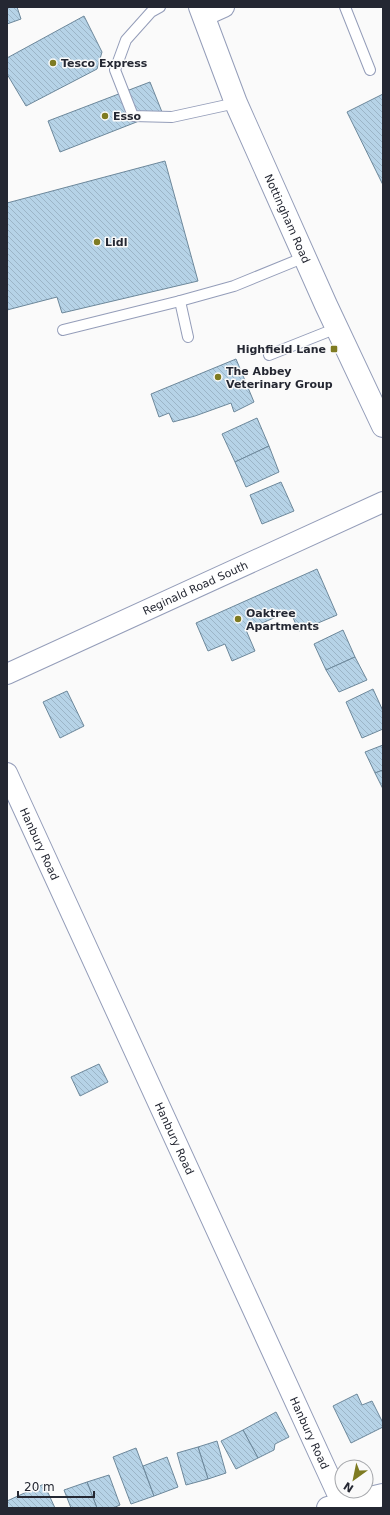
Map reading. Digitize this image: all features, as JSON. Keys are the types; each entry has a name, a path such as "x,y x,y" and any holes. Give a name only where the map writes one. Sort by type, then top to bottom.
{"street":[{"path":"202,12 224,7"},
{"name":"Nottingham Road","path":"202,12 236,103 336,328 383,426"},
{"name":"Reginald Road South","path":"7,674 383,502"},
{"name":"Hanbury Road","path":"7,773 330,1479 335,1506"},
{"path":"335,1506 383,1496"}],"lane":[{"path":"160,7 151,12 126,40 115,70 134,116 172,117 236,103"},
{"path":"345,7 370,70"},
{"path":"63,330 234,286 305,257"},
{"path":"180,301 188,337"},
{"path":"269,355 336,328"}],"building":[{"path":"7,7 17,7 21,19 7,24"},
{"name":"Tesco Express","path":"84,16 102,52 97,69 26,106 7,74 7,58"},
{"name":"Esso","path":"150,82 162,112 60,152 48,121"},
{"path":"383,94 383,185 347,112"},
{"name":"Lidl","path":"165,161 198,281 62,313 57,297 7,310 7,203"},
{"name":"The Abbey Veterinary Group","path":"236,359 254,402 234,412 231,403 173,422 169,413 159,417 151,394"},
{"path":"257,418 269,446 235,462 222,434"},
{"path":"269,446 279,472 246,487 235,462"},
{"path":"281,482 294,511 262,524 250,495"},
{"name":"Oaktree Apartments","path":"317,569 337,615 299,631 290,611 246,630 255,651 232,661 225,644 208,651 196,623"},
{"path":"343,630 355,657 326,670 314,644"},
{"path":"355,657 367,680 339,692 326,670"},
{"path":"373,689 383,711 383,729 362,738 346,702"},
{"path":"67,691 84,726 60,738 43,702"},
{"path":"383,745 383,770 375,773 365,752"},
{"path":"383,770 383,789 375,773"},
{"path":"99,1064 108,1082 80,1096 71,1077"},
{"path":"357,1394 362,1405 372,1401 383,1423 383,1427 351,1443 333,1406"},
{"path":"276,1412 289,1437 275,1444 274,1450 258,1458 243,1430"},
{"path":"243,1430 258,1458 236,1469 221,1441"},
{"path":"217,1441 226,1473 208,1479 198,1447"},
{"path":"198,1447 208,1479 186,1485 177,1453"},
{"path":"136,1448 154,1496 131,1504 113,1457"},
{"path":"167,1457 178,1487 154,1496 143,1466"},
{"path":"109,1475 120,1505 113,1508 97,1508 87,1482"},
{"path":"87,1482 97,1508 71,1508 64,1490"},
{"path":"44,1484 55,1508 7,1508 7,1501"}],"place":[{"name":"Tesco Express","path":"53,63"},
{"name":"Esso","path":"105,116"},
{"name":"Lidl","path":"97,242"},
{"name":"Highfield Lane","path":"334,349"},
{"name":"The Abbey Veterinary Group","path":"218,377"},
{"name":"Oaktree Apartments","path":"238,619"}]}
